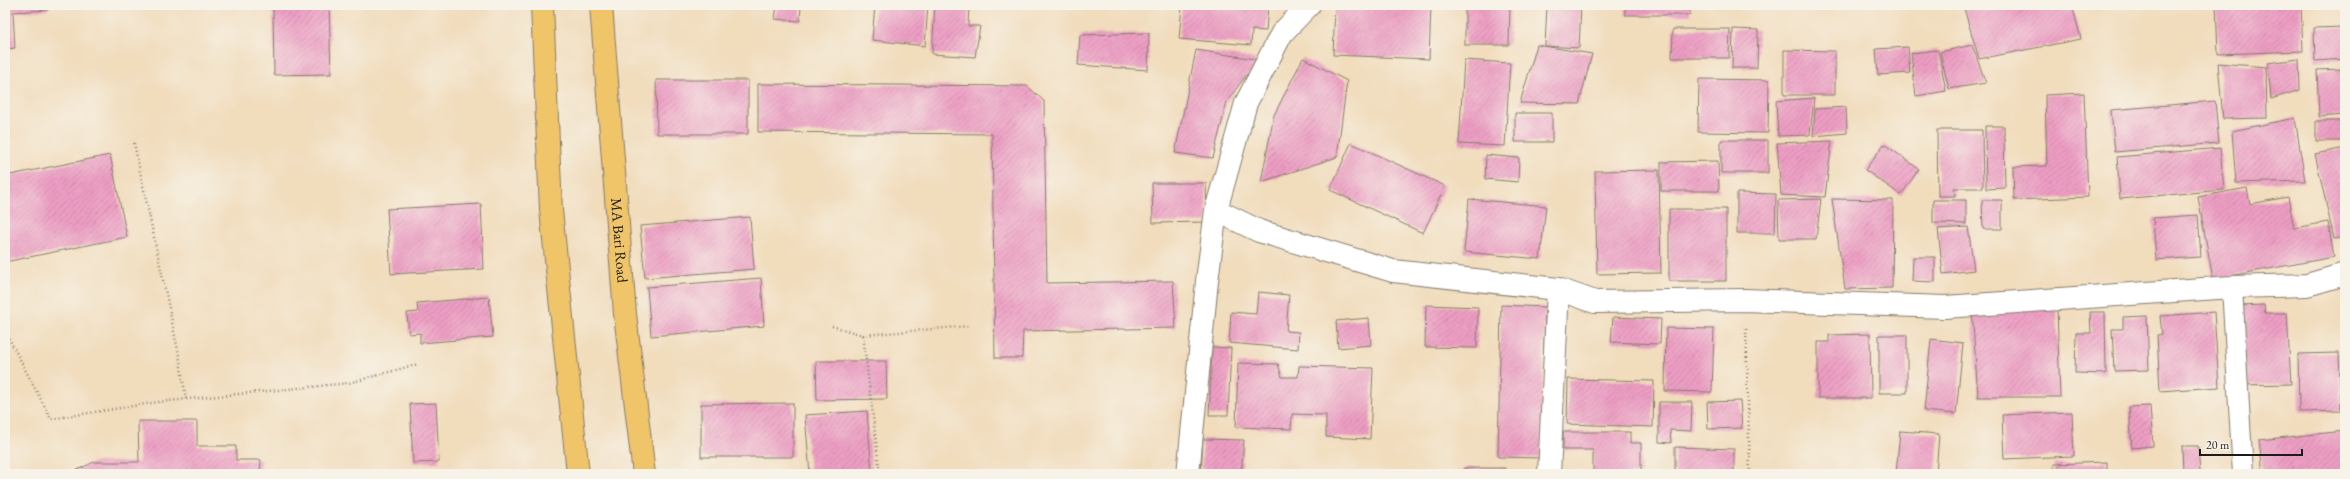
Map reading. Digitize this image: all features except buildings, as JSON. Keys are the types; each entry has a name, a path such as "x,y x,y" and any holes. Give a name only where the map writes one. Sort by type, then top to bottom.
{"main road":[{"path":"542,5 551,210 578,474"},
{"name":"MA Bari Road","path":"601,5 625,314 644,474"}],"street":[{"path":"1188,474 1207,281 1216,210 1246,103 1282,33 1309,5"},
{"path":"1216,210 1259,231 1393,271 1558,289 1595,302 1745,300 1945,307 2232,287 2307,285 2345,274"},
{"path":"1549,474 1558,289"}],"lane":[{"path":"2232,287 2243,474"}],"path":[{"path":"134,143 178,347 186,399"},
{"path":"1745,300 1750,474"},
{"path":"832,326 863,336 969,326"},
{"path":"5,331 36,393 51,419 109,408 349,383 418,364"},
{"path":"863,336 880,474"}]}
